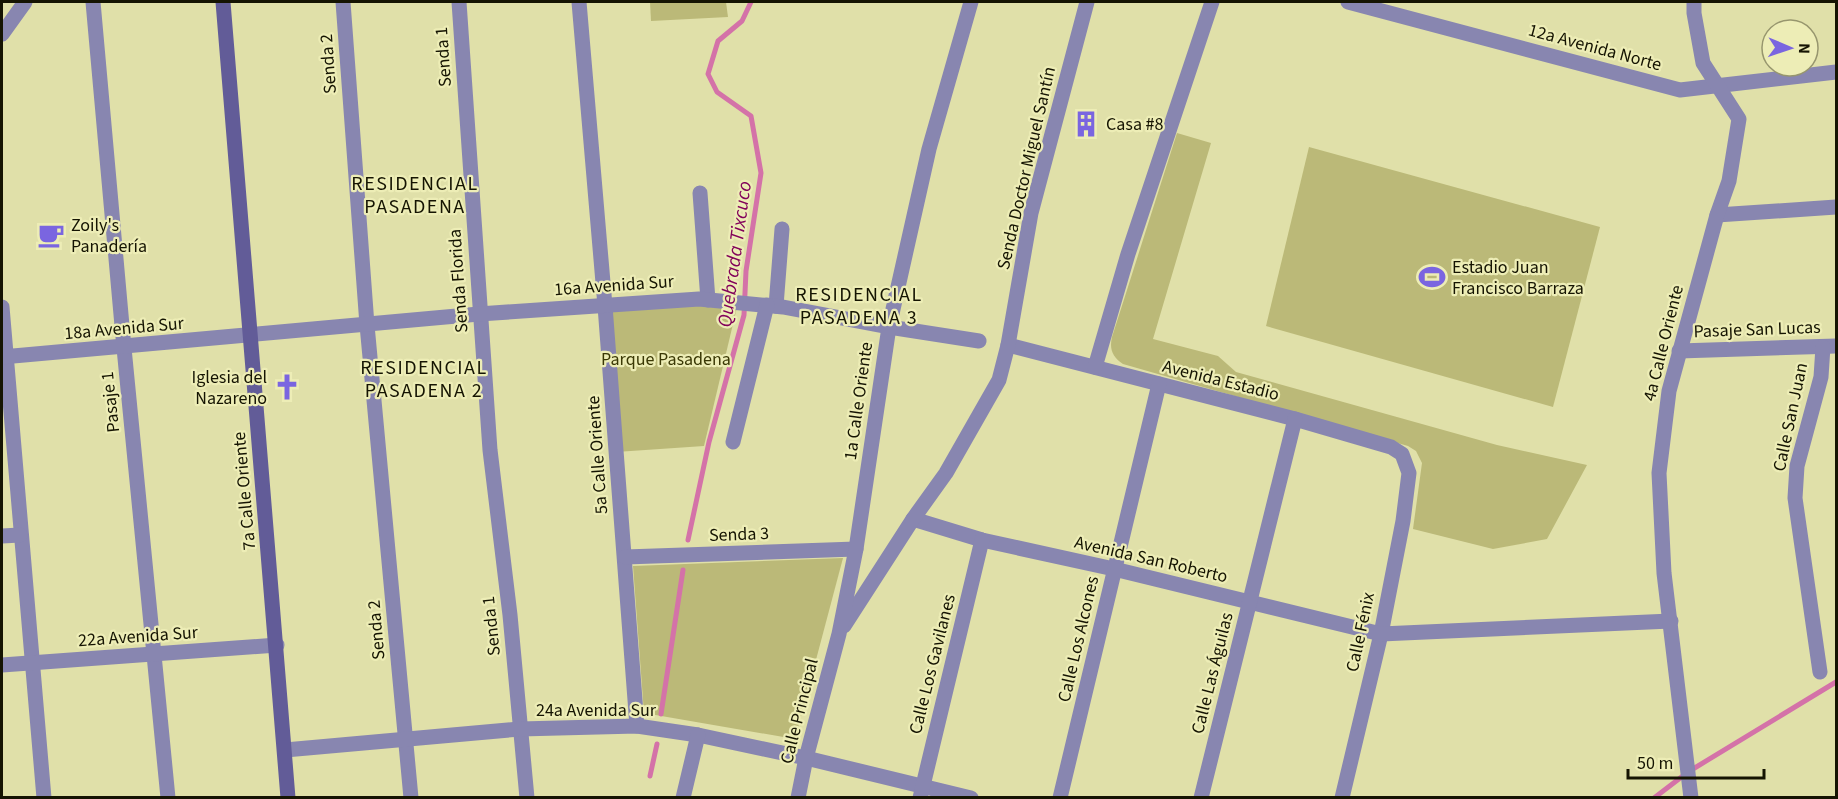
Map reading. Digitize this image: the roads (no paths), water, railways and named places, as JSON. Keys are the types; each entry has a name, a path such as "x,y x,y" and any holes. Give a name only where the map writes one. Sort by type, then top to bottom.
{"street":[{"path":"2,34 25,2"},
{"name":"Pasaje 1","path":"93,2 168,798"},
{"name":"7a Calle Oriente","path":"223,2 288,798"},
{"name":"Senda 2","path":"343,2 367,325 411,798"},
{"name":"Senda 1","path":"459,2 467,109"},
{"name":"5a Calle Oriente","path":"579,2 637,726"},
{"name":"1a Calle Oriente","path":"839,634 856,549 889,327 929,149 971,2"},
{"name":"Senda Doctor Miguel Santín","path":"839,634 913,519 946,473 999,380 1008,345 1032,213 1087,2"},
{"path":"1095,368 1128,254 1212,2"},
{"name":"12a Avenida Norte","path":"1348,2 1680,90 1836,72"},
{"name":"4a Calle Oriente","path":"1691,798 1664,573 1659,473 1669,391 1717,215 1729,181 1739,119 1703,63 1694,2"},
{"name":"Senda Florida","path":"467,109 479,314 490,450"},
{"path":"699,193 708,300"},
{"path":"1717,215 1836,207"},
{"path":"733,442 767,306 783,229"},
{"name":"16a Avenida Sur","path":"249,336 479,314 708,300 767,306 979,341"},
{"path":"2,307 4,357 44,798"},
{"name":"18a Avenida Sur","path":"4,357 249,336"},
{"name":"Avenida Estadio","path":"1008,345 1295,419 1391,447 1402,454 1409,473"},
{"name":"Pasaje San Lucas","path":"1679,351 1830,347"},
{"name":"Calle San Juan","path":"1820,672 1795,498 1797,466 1830,347"},
{"name":"Calle Los Alcones","path":"1060,798 1159,384"},
{"name":"Calle Las Águilas","path":"1202,798 1295,419"},
{"name":"Senda 1","path":"490,450 510,615 527,798"},
{"name":"Calle Fénix","path":"1342,798 1381,634 1403,521 1409,473"},
{"name":"Avenida San Roberto","path":"913,519 982,540 1114,569 1381,634 1671,621"},
{"path":"2,536 20,534"},
{"name":"Calle Los Gavilanes","path":"921,792 982,540"},
{"name":"Senda 3","path":"625,557 856,549"},
{"name":"Calle Principal","path":"798,798 806,758 839,634"},
{"name":"22a Avenida Sur","path":"2,665 277,645"},
{"name":"24a Avenida Sur","path":"285,750 520,729 637,726 698,735 806,758 921,792 971,798"},
{"path":"683,798 698,735"}],"waterway":[{"name":"Quebrada Tixcuco","path":"688,540 709,442 744,315 746,271 761,173 751,116 717,92 708,74 718,41 742,21 751,2"},
{"name":"Quebrada Tixcuco","path":"661,714 683,570"},
{"path":"1654,798 1688,772 1836,682"},
{"name":"Quebrada Tixcuco","path":"650,776 657,744"}],"place":[{"name":"Casa #8","path":"1086,124"},
{"name":"Zoily's Panadería","path":"51,235"},
{"name":"Estadio Juan Francisco Barraza","path":"1432,277"},
{"name":"Iglesia del Nazareno","path":"287,387"}],"district":[{"name":"RESIDENCIAL PASADENA","path":"415,194"},
{"name":"RESIDENCIAL PASADENA 3","path":"859,306"},
{"name":"RESIDENCIAL PASADENA 2","path":"424,378"}],"park label":[{"name":"Parque Pasadena","path":"666,359"}]}
